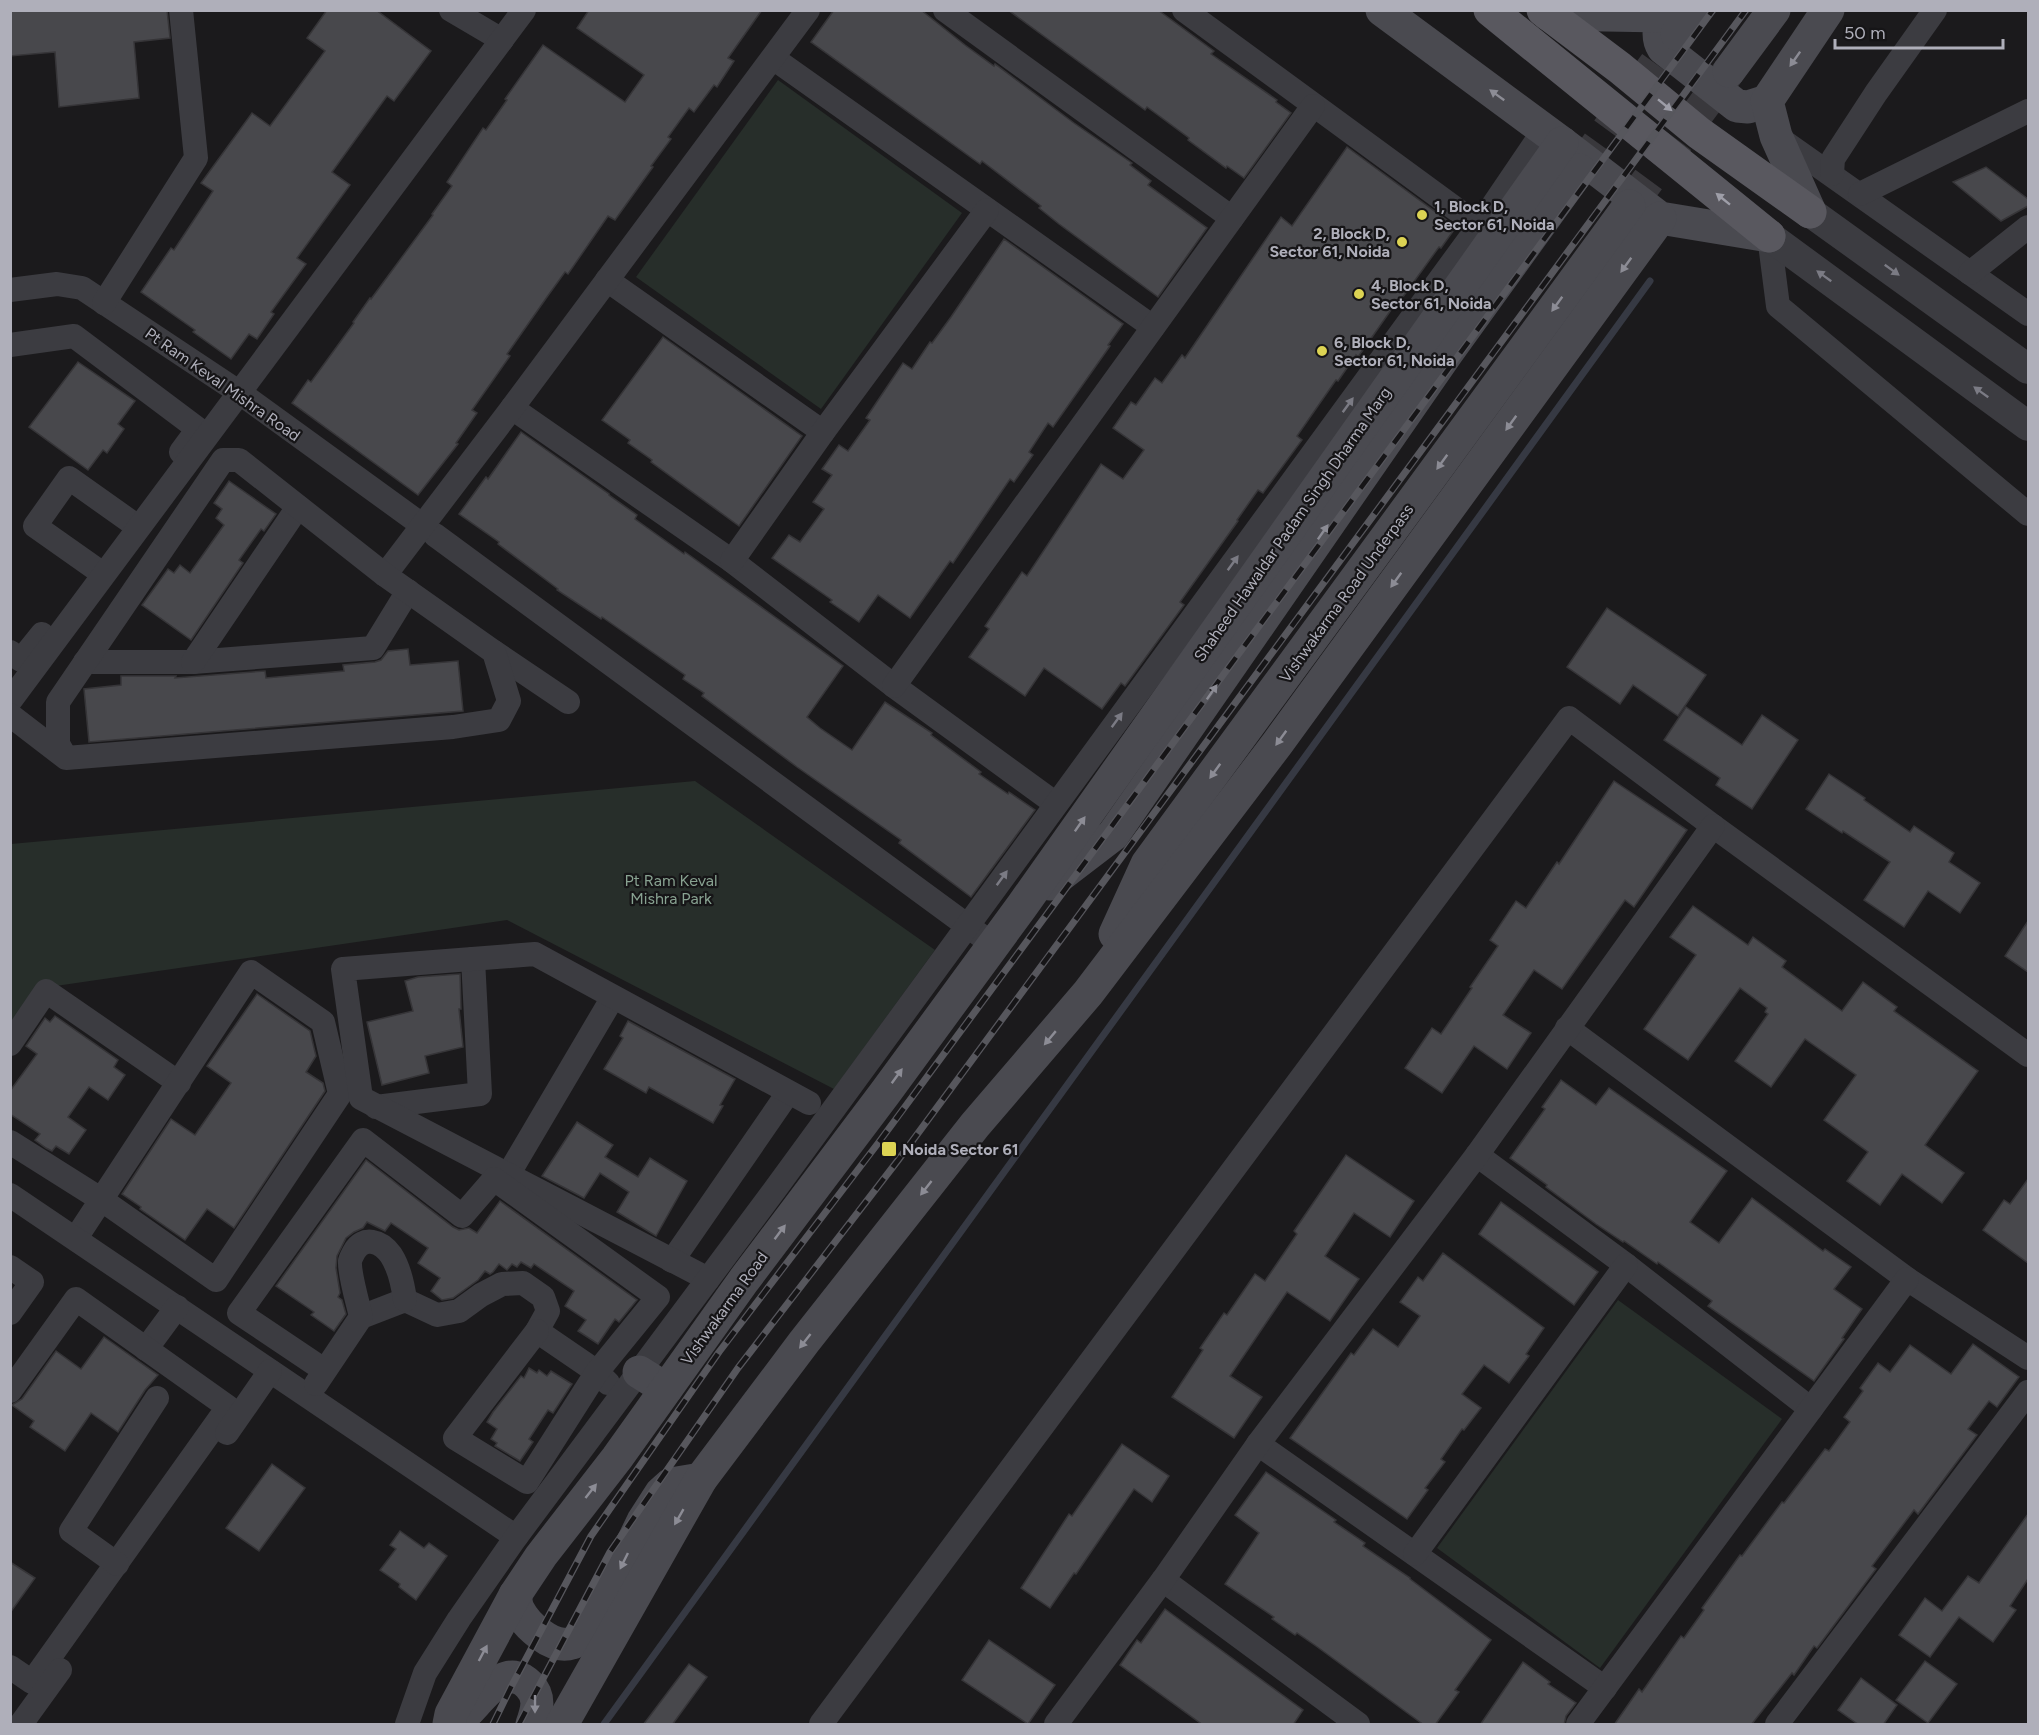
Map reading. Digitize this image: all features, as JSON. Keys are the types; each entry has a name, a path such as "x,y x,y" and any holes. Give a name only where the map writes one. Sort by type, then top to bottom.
{"main road":[{"path":"1382,10 1562,148 1660,218 1769,236"},
{"path":"1729,71 1774,10"},
{"path":"1810,212 1776,136 1767,101 1768,96 1828,10"},
{"path":"1546,12 1676,18"},
{"path":"1546,12 1620,68 1699,133 1810,212"},
{"path":"1498,17 1769,236"},
{"path":"1676,18 1659,36 1663,48 1737,106 1748,107 1767,101"},
{"path":"1560,68 1581,39"},
{"name":"Vishwakarma Road","path":"449,1723 451,1714 515,1595 541,1556 617,1458 744,1280 885,1094 1022,906 1113,835 1447,353 1562,148"},
{"name":"Vishwakarma Road Underpass","path":"1088,993 1147,864 1629,206"},
{"path":"562,1725 701,1479 804,1342 975,1125 1088,993 1277,744 1660,218"},
{"path":"630,1383 666,1389"},
{"path":"515,1595 517,1607 538,1633 558,1645 572,1643 582,1637 593,1624 643,1521 661,1493 671,1484 701,1479"},
{"path":"449,1723 469,1712 492,1685 511,1676 527,1683 536,1694 537,1709 532,1725"}],"street":[{"path":"104,303 196,158 181,10"},
{"path":"451,10 502,40"},
{"path":"10,701 118,548 240,393 524,10"},
{"path":"385,575 429,530 512,408 808,10"},
{"path":"945,10 1232,218"},
{"path":"1184,10 1479,226"},
{"path":"1832,174 1833,159 1935,10"},
{"path":"773,58 1153,327"},
{"path":"894,686 1313,106"},
{"path":"1860,194 2028,111"},
{"path":"1776,136 2028,314"},
{"path":"407,1725 425,1673 516,1537 708,1279 1479,226 1562,148"},
{"path":"732,561 823,432 987,210"},
{"path":"1810,212 2028,369"},
{"path":"1970,273 2028,227"},
{"path":"1769,236 2028,426"},
{"path":"1769,236 1778,306 2028,513"},
{"path":"608,280 823,432"},
{"name":"Pt Ram Keval Mishra Road","path":"10,290 57,284 82,288 240,393 993,945"},
{"path":"10,345 74,336 198,429 131,522 118,548 96,569 21,660 10,652"},
{"path":"512,408 732,561 894,686 1056,804"},
{"path":"66,758 58,744 58,702 223,460 239,460 385,575 568,702"},
{"path":"96,569 35,526 69,478 131,522"},
{"path":"193,662 298,507"},
{"path":"85,662 193,662 373,648 408,591"},
{"path":"10,715 66,758 453,727 499,720 509,701 494,652"},
{"path":"821,1725 1569,718 1713,826 2028,1055"},
{"path":"1056,1725 1163,1580 1258,1444 1477,1155 1713,826"},
{"path":"672,1261 799,1098 535,954 343,969 361,1098 376,1107 672,1261 708,1279"},
{"path":"376,1107 480,1094 473,959"},
{"path":"10,1142 102,1200 216,1280 340,1095 323,1022 251,972 179,1083 102,1200 76,1238"},
{"path":"10,1044 46,991 179,1083"},
{"path":"508,1175 613,997"},
{"path":"1567,1028 1907,1279 2028,1358"},
{"path":"308,1396 361,1317 405,1300 437,1315 459,1311 481,1295 502,1284 523,1283 543,1297 548,1311 537,1331 455,1438 527,1482 597,1372 658,1297 494,1179 462,1216 363,1140 239,1313 324,1370"},
{"path":"1477,1155 1626,1265 1811,1409"},
{"path":"10,1195 516,1537"},
{"path":"361,1317 350,1260 357,1246 363,1242 370,1241 390,1253 401,1275 405,1300"},
{"path":"1415,1554 1626,1265"},
{"path":"10,1268 32,1282 10,1313"},
{"path":"1578,1725 1907,1279"},
{"path":"10,1391 76,1299 228,1407 32,1682 10,1667"},
{"path":"146,1349 177,1307"},
{"path":"537,1331 597,1372 630,1383"},
{"path":"21,1725 270,1371"},
{"path":"1777,1725 2028,1392"},
{"path":"117,1564 70,1531 157,1398"},
{"path":"1258,1444 1605,1688"},
{"path":"1163,1580 1342,1720"}],"green space":[{"path":"778,80 962,213 821,409 636,277"},
{"name":"Pt Ram Keval Mishra Park","path":"695,781 935,950 834,1089 507,920 35,989 11,1022 11,844"},
{"path":"1618,1300 1782,1419 1600,1668 1437,1548"}],"building":[{"path":"10,10 167,10 170,38 134,42 139,98 59,107 55,52 10,56"},
{"path":"327,10 376,10 431,51 394,101 387,96 332,172 350,185 297,258 306,264 271,312 274,314 257,339 249,334 231,359 141,292 171,248 174,250 213,191 201,183 252,113 270,126 325,51 307,38"},
{"path":"589,10 762,10 728,58 734,61 717,87 714,85 694,112 689,108 668,137 671,139 651,166 653,167 615,220 608,216 568,274 565,272 547,297 507,354 510,356 472,410 477,413 456,443 458,444 418,495 292,403 308,380 311,382 370,298 433,215 452,186 447,182 483,128 486,130 543,45 625,102 644,75 577,28"},
{"path":"834,10 921,10 965,45 1132,163 1130,165 1151,181 1148,185 1207,228 1158,297 1059,224 1039,208 1041,206 982,161 980,164 811,42"},
{"path":"1008,10 1158,10 1214,51 1211,54 1277,100 1276,102 1291,113 1244,178 1227,166 1226,168 1147,107 1145,110"},
{"path":"1347,147 1456,227 1400,301 1398,300 1358,357 1356,355 1338,381 1336,380 1297,436 1302,440 1263,493 1258,490 1180,602 1184,605 1125,686 1121,683 1102,709 1044,668 1025,696 969,657 989,629 985,626 1022,572 1027,576 1101,464 1123,479 1144,450 1113,428 1131,402 1136,405 1155,378 1162,383 1182,355 1185,358 1281,217 1292,226"},
{"path":"1986,167 2028,199 2028,206 2001,221 1953,182"},
{"path":"1004,239 1123,324 1053,427 1048,423 1029,452 1033,455 1014,482 1010,479 953,563 950,561 910,618 878,595 859,622 772,558 789,535 800,542 824,509 813,502 832,475 822,469 839,445 848,451 870,420 866,418 903,363 912,369"},
{"path":"663,337 802,436 739,526 651,462 652,460 628,443 630,440 602,420"},
{"path":"78,362 135,401 118,424 124,429 107,453 103,450 88,470 29,427"},
{"path":"521,432 637,515 635,519 684,554 685,552 843,666 807,717 820,728 852,750 885,702 932,733 931,735 981,772 979,774 1035,810 971,897 899,843 901,840 797,767 702,696 704,693 683,679 685,675 602,617 601,619 557,590 498,544 499,542 459,514 486,477 488,479"},
{"path":"229,481 276,514 264,531 261,529 239,560 243,563 191,640 142,605 168,569 174,573 180,565 190,573 224,525 216,518 222,509 214,503"},
{"path":"1607,608 1706,675 1678,716 1633,685 1620,704 1567,667"},
{"path":"408,649 410,665 458,661 463,711 89,742 84,689 121,685 121,676 176,676 175,678 265,671 266,678 344,671 343,665 375,662 381,660 388,651"},
{"path":"1686,707 1742,745 1762,715 1798,740 1752,809 1716,785 1720,778 1664,740"},
{"path":"1829,774 1910,832 1914,826 1954,853 1949,862 1980,883 1960,913 1928,891 1904,927 1864,900 1890,862 1806,809"},
{"path":"1614,781 1687,830 1634,907 1625,900 1562,989 1534,970 1503,1015 1531,1033 1507,1069 1474,1046 1442,1093 1405,1068 1432,1028 1441,1034 1498,946 1490,940 1516,901 1526,908 1557,862 1559,864"},
{"path":"1693,906 1748,945 1753,937 1786,961 1782,967 1842,1011 1863,982 1897,1007 1894,1011 1978,1071 1925,1145 1964,1173 1942,1203 1902,1174 1880,1205 1847,1181 1868,1152 1824,1120 1856,1075 1805,1039 1771,1087 1735,1061 1768,1014 1765,1012 1767,1008 1740,988 1688,1060 1644,1029 1696,955 1670,937"},
{"path":"2028,921 2028,972 2005,956"},
{"path":"460,974 461,1009 459,1009 463,1047 425,1056 429,1073 382,1085 367,1022 413,1011 405,981 418,977"},
{"path":"257,994 310,1031 316,1056 306,1072 323,1083 325,1091 234,1228 207,1209 185,1240 122,1194 171,1119 195,1135 231,1083 207,1066"},
{"path":"55,1016 118,1060 114,1067 125,1075 108,1100 89,1087 68,1117 86,1130 69,1154 56,1146 52,1151 46,1148 35,1140 40,1134 10,1114 10,1091 37,1054 26,1046 45,1018 50,1022"},
{"path":"628,1021 735,1079 713,1123 649,1087 646,1093 604,1069 623,1038 620,1036"},
{"path":"1561,1080 1596,1105 1609,1088 1727,1171 1690,1222 1719,1243 1752,1198 1823,1251 1825,1249 1851,1267 1834,1289 1862,1309 1814,1381 1708,1306 1712,1301 1658,1262 1657,1264 1596,1224 1510,1158 1545,1109 1542,1107"},
{"path":"577,1122 613,1145 605,1157 638,1177 650,1158 687,1181 656,1236 617,1212 629,1192 600,1173 584,1198 542,1176"},
{"path":"1346,1155 1414,1201 1390,1237 1354,1213 1325,1256 1359,1279 1330,1321 1287,1292 1230,1376 1262,1397 1234,1438 1172,1397 1203,1350 1200,1348 1224,1313 1227,1315 1255,1274 1265,1281 1297,1234 1294,1231"},
{"path":"366,1160 459,1230 469,1228 477,1233 500,1201 637,1300 619,1322 615,1319 598,1344 578,1331 586,1320 565,1306 574,1291 534,1264 531,1268 521,1262 517,1267 512,1264 507,1270 499,1264 493,1272 490,1274 485,1271 478,1280 453,1298 442,1300 431,1291 440,1278 418,1263 428,1248 391,1223 385,1231 367,1222 363,1228 346,1238 337,1256 336,1268 340,1293 338,1297 342,1300 346,1314 334,1331 311,1315 314,1312 276,1286"},
{"path":"2028,1179 2028,1263 1983,1230 2004,1200 2010,1204"},
{"path":"1501,1202 1598,1272 1574,1305 1479,1234"},
{"path":"1443,1253 1544,1328 1526,1354 1529,1356 1509,1383 1484,1365 1462,1394 1481,1408 1464,1430 1462,1429 1441,1459 1445,1462 1425,1488 1428,1490 1407,1519 1290,1438 1351,1353 1354,1355 1373,1329 1398,1347 1420,1316 1400,1302 1418,1277 1423,1281"},
{"path":"104,1337 158,1375 145,1390 118,1432 91,1413 65,1451 30,1427 34,1421 12,1405 22,1399 56,1351 81,1369"},
{"path":"1973,1344 2019,1377 1997,1407 1989,1401 1968,1429 1977,1435 1918,1514 1914,1510 1872,1566 1876,1569 1817,1648 1814,1646 1794,1675 1792,1673 1751,1725 1614,1725 1639,1689 1642,1692 1681,1636 1684,1638 1704,1610 1702,1608 1740,1555 1742,1556 1825,1449 1829,1451 1850,1422 1844,1417 1863,1391 1860,1388 1878,1363 1890,1372 1910,1345 1951,1374"},
{"path":"529,1368 537,1373 539,1370 547,1376 551,1371 572,1384 553,1413 548,1410 529,1439 533,1442 520,1461 495,1446 497,1443 491,1439 497,1429 487,1422 521,1376 524,1378"},
{"path":"1122,1444 1169,1476 1152,1502 1134,1489 1050,1608 1021,1588 1069,1514 1072,1516"},
{"path":"272,1464 305,1488 259,1551 226,1528"},
{"path":"1266,1472 1336,1520 1334,1522 1365,1543 1363,1546 1410,1578 1491,1640 1455,1690 1459,1692 1435,1725 1424,1725 1316,1646 1297,1633 1295,1635 1272,1619 1274,1617 1225,1584 1259,1533 1235,1515"},
{"path":"2028,1514 2028,1579 2010,1606 2016,1610 1993,1642 1959,1617 1930,1657 1899,1635 1925,1598 1942,1611 1968,1576 1979,1583"},
{"path":"400,1531 424,1548 429,1543 447,1556 416,1600 399,1587 400,1584 380,1570 396,1549 390,1545"},
{"path":"10,1562 35,1578 10,1613"},
{"path":"1165,1609 1303,1710 1293,1725 1203,1725 1120,1665 1137,1640 1141,1643"},
{"path":"989,1640 1055,1685 1028,1724 962,1680"},
{"path":"1925,1661 1957,1684 1928,1723 1896,1700"},
{"path":"1523,1662 1550,1682 1548,1684 1576,1703 1566,1716 1564,1725 1480,1725"},
{"path":"689,1664 707,1677 672,1725 643,1725"},
{"path":"1861,1678 1897,1705 1883,1725 1859,1725 1838,1710"}],"waterway":[{"path":"604,1724 1650,281"}],"tunnel":[{"path":"1579,170 1677,34"},
{"path":"1629,206 1729,71"}],"railway":[{"path":"493,1724 591,1536 719,1352 879,1142 1713,10"},
{"path":"519,1724 610,1552 738,1368 899,1159 1746,10"}],"place":[{"name":"1, Block D, Sector 61, Noida","path":"1422,215"},
{"name":"2, Block D, Sector 61, Noida","path":"1402,242"},
{"name":"4, Block D, Sector 61, Noida","path":"1359,294"},
{"name":"6, Block D, Sector 61, Noida","path":"1322,351"},
{"name":"Noida Sector 61","path":"889,1149"}]}
